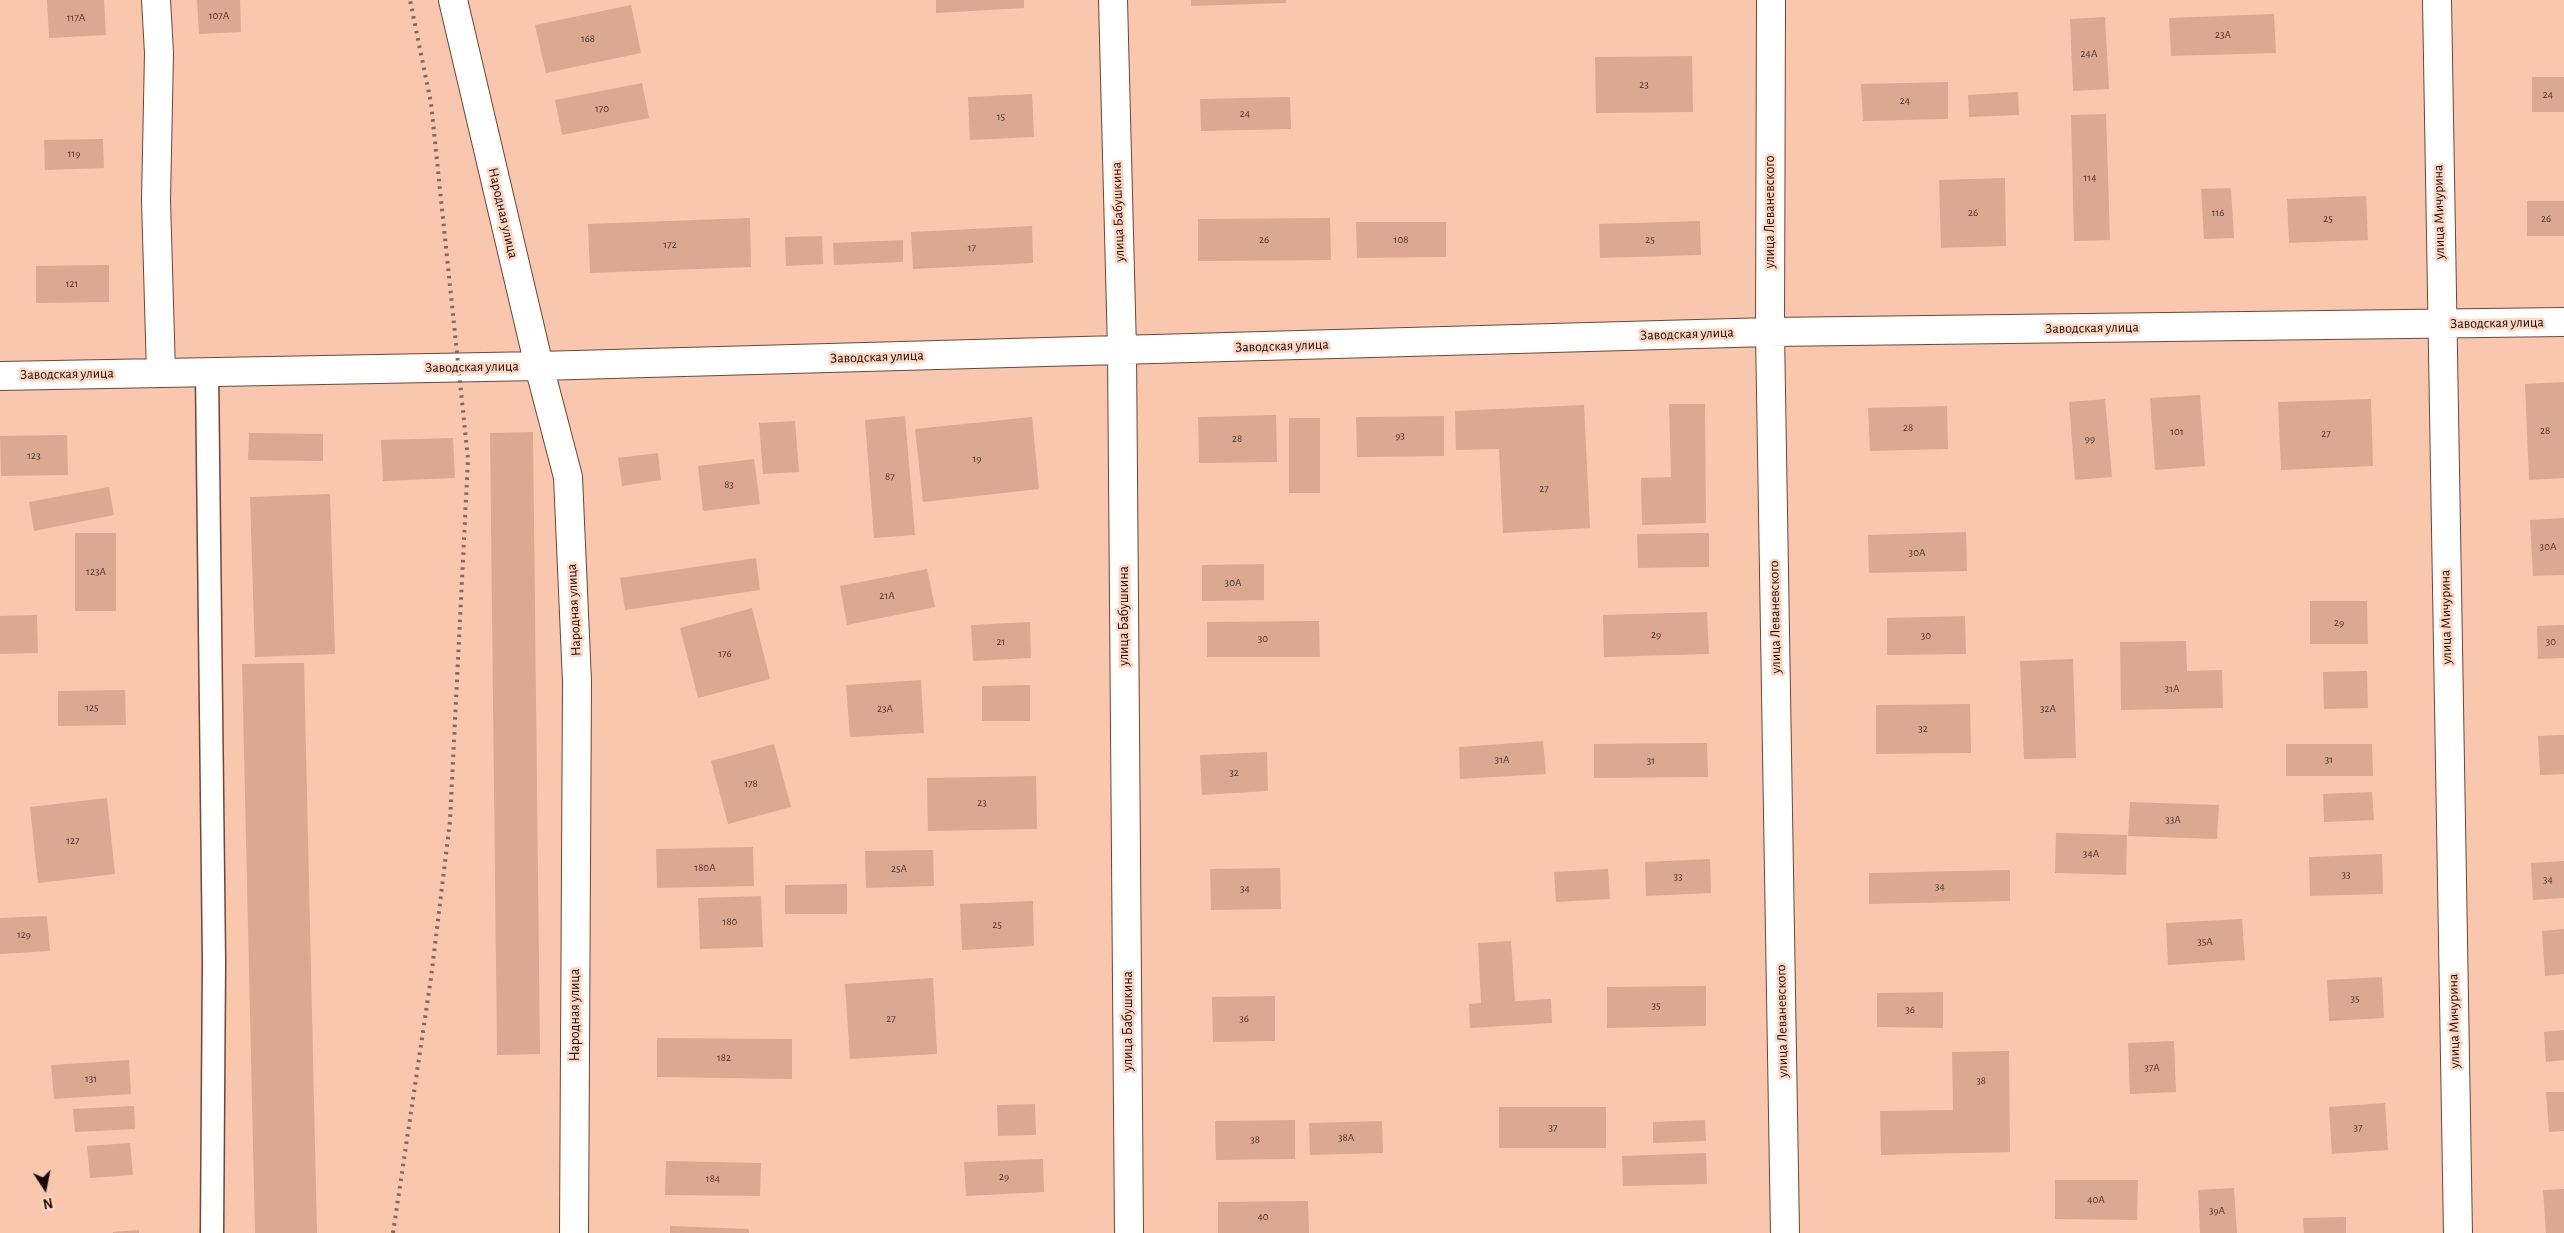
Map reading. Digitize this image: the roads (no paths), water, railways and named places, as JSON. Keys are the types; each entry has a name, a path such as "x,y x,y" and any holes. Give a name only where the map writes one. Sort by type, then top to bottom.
{"street":[{"path":"156,0 159,54 156,200 162,373"},
{"name":"Народная улица","path":"453,0 539,366 568,477 577,672 574,1233"},
{"name":"улица Бабушкина","path":"1113,0 1122,350 1129,1233"},
{"name":"улица Леваневского","path":"1771,0 1770,332 1785,1233"},
{"name":"улица Мичурина","path":"2436,0 2440,324 2458,1233"},
{"name":"Заводская улица","path":"0,376 539,366 1770,332 2564,322"}],"lane":[{"path":"207,372 214,962 212,1233"}],"railway":[{"path":"393,1233 431,978 450,821 468,459 431,103 410,0"}]}
